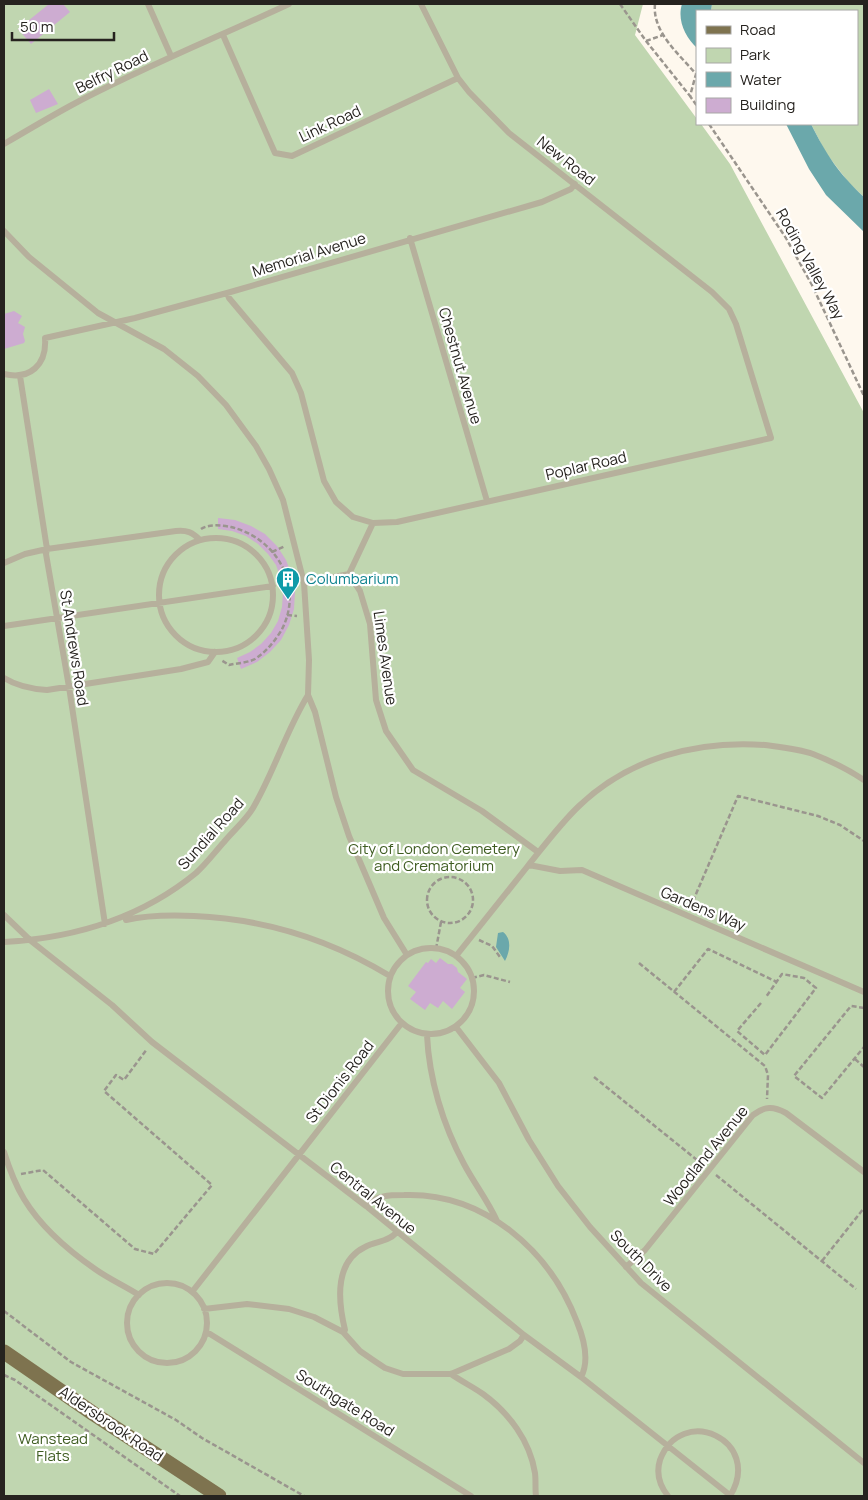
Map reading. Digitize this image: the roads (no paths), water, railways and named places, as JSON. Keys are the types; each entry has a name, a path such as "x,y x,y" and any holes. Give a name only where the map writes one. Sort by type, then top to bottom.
{"main road":[{"name":"Aldersbrook Road","path":"4,1352 219,1496"}],"lane":[{"path":"148,4 171,56"},
{"name":"Belfry Road","path":"4,144 70,106 171,56 223,35 289,4"},
{"name":"New Road","path":"421,4 458,78 509,133 712,292 729,309"},
{"name":"Link Road","path":"223,35 275,153 292,156 458,78"},
{"name":"Memorial Avenue","path":"20,376 35,368 41,362 44,355 45,338 227,293 410,238 542,202 570,189 575,184"},
{"path":"4,231 29,258 98,313 164,349 198,376 226,405 256,446 283,500 304,583 309,660 308,696 315,712 329,772 349,836 384,918 407,955"},
{"name":"Chestnut Avenue","path":"410,238 487,501"},
{"path":"227,293 292,373 302,393 324,481 336,502 353,517 373,523 349,574 304,583"},
{"name":"Poplar Road","path":"373,523 397,522 771,438 736,324 729,309"},
{"path":"4,374 20,376"},
{"name":"St Andrews Road","path":"20,376 47,549 46,554 69,687 105,924"},
{"path":"4,563 25,554 47,549 176,531 186,530 200,540"},
{"path":"216,538 232,540 247,546 260,557 268,570 273,586 273,603 269,619 260,633 247,644 232,650 215,652 199,650 185,643 173,632 164,619 160,604 160,587 164,571 173,558 185,547 200,540 216,538"},
{"name":"Limes Avenue","path":"349,574 360,591 370,624 376,700 386,731 391,739 413,770 482,811 536,855"},
{"path":"4,626 273,586"},
{"path":"4,678 14,684 33,689 47,690 181,669 208,662 215,652"},
{"name":"Sundial Road","path":"105,924 137,912 165,896 197,872 240,824 252,810 260,795 297,713 308,696"},
{"path":"456,956 536,855 579,805 623,773 659,757 697,747 738,744 777,746 812,754 864,780"},
{"name":"Gardens Way","path":"529,865 560,871 582,870 864,992"},
{"name":"Central Avenue","path":"4,915 31,941 112,1005 152,1042 366,1206 396,1233 524,1335 730,1496"},
{"path":"4,942 48,939 139,917 170,915 218,917 260,923 305,935 342,950 390,976"},
{"path":"430,948 444,950 456,956 464,963 472,978 475,991 470,1011 456,1027 444,1033 427,1034 415,1032 401,1024 393,1014 388,1001 387,988 390,976 398,962 407,955 418,950 430,948"},
{"name":"St Dionis Road","path":"192,1292 401,1024"},
{"name":"South Drive","path":"456,1027 498,1083 529,1140 558,1186 590,1227 626,1267 641,1283 864,1463"},
{"path":"427,1034 434,1084 447,1127 464,1165 497,1220"},
{"name":"Woodland Avenue","path":"626,1267 645,1250 753,1116 760,1110 776,1107 786,1112 864,1172"},
{"path":"4,1152 12,1176 24,1200 40,1220 65,1246 95,1270 139,1295"},
{"path":"366,1206 370,1201 386,1195 418,1194 443,1197 497,1220 530,1247 554,1276 572,1308 582,1334 586,1355 585,1370 581,1378"},
{"path":"343,1332 345,1330 340,1294 345,1268 358,1252 366,1246 390,1239 396,1233"},
{"path":"170,1284 182,1286 197,1297 204,1309 207,1325 201,1344 193,1353 183,1360 165,1362 148,1358 138,1350 131,1340 128,1329 128,1316 132,1305 139,1295 153,1286 170,1284"},
{"path":"204,1309 247,1304 271,1306 314,1317 343,1332 360,1351 385,1368 403,1374 451,1374 509,1349 520,1341 524,1335"},
{"name":"Southgate Road","path":"206,1333 471,1496"},
{"path":"451,1374 484,1395 497,1406 519,1431 529,1451 535,1473 536,1496"},
{"path":"668,1496 658,1478 659,1464 663,1452 672,1441 683,1434 695,1431 709,1432 721,1438 737,1458 739,1471 737,1484 730,1496"}],"water":[{"path":"682,4 712,4 711,10 696,10 696,47 683,28"},
{"path":"787,125 812,125 834,163 864,197 864,232 826,195 809,169"},
{"path":"503,932 509,942 505,961 496,947 498,933"}],"place":[{"name":"Columbarium","path":"288,600"}],"park label":[{"name":"City of London Cemetery and Crematorium","path":"434,858"},
{"name":"Wanstead Flats","path":"53,1448"}]}
